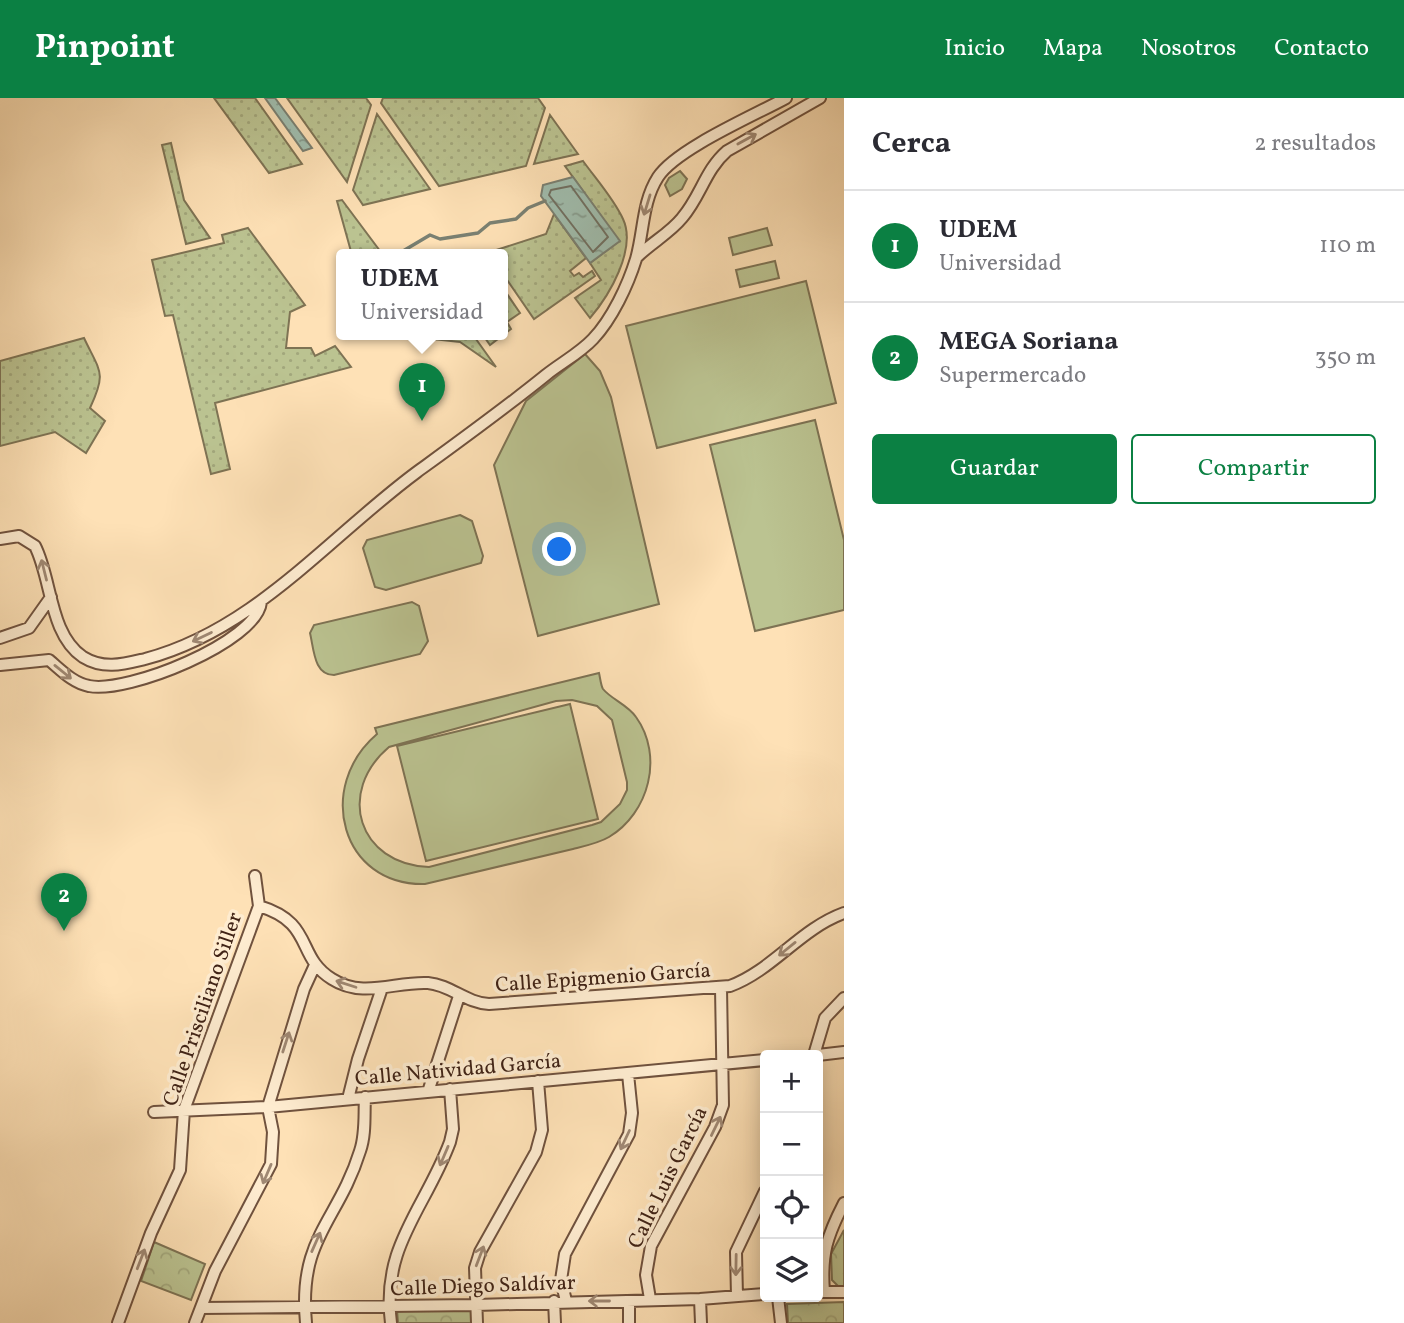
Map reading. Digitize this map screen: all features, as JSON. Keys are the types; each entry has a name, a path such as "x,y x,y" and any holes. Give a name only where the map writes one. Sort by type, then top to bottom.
{"street":[{"path":"0,539 19,536 34,546 63,631 74,649 84,658 117,666 169,653 209,634 261,602 416,473 472,434 593,339 618,299 637,257 641,223 659,174 692,148 786,98"},
{"path":"637,257 681,220 696,200 707,174 721,156 820,98"},
{"path":"0,638 29,628 51,597"},
{"path":"0,665 48,660 65,674 89,686 145,680 173,670 242,631 260,612 261,602"},
{"path":"255,876 259,906"},
{"name":"Calle Epigmenio García","path":"259,906 283,913 296,927 315,965 342,984 382,988 428,983 441,986 459,996 489,1004 721,988 753,975 814,927 844,914"},
{"name":"Calle Prisciliano Siller","path":"118,1323 151,1233 180,1170 184,1110 259,906"},
{"path":"197,1322 215,1271 271,1164 273,1132 268,1107 299,1002 315,965"},
{"path":"348,1099 358,1059 382,988"},
{"name":"Calle Luis García","path":"650,1299 647,1260 721,1117 721,988"},
{"path":"428,1092 459,996"},
{"path":"817,1050 825,1018 844,998"},
{"path":"823,1054 844,1052"},
{"name":"Calle Natividad García","path":"154,1112 268,1107 760,1060"},
{"path":"566,1301 561,1280 565,1254 629,1134 632,1113 628,1073"},
{"path":"477,1323 475,1268 480,1252 536,1152 542,1130 538,1081"},
{"path":"391,1323 389,1307 394,1258 450,1142 453,1129 450,1089"},
{"path":"306,1323 306,1268 311,1251 362,1144 365,1097"},
{"path":"737,1296 736,1251 760,1201"},
{"path":"823,1254 844,1203"},
{"path":"823,1292 844,1292"},
{"name":"Calle Diego Saldívar","path":"201,1308 476,1305 701,1299 760,1294"},
{"path":"701,1299 701,1323"},
{"path":"554,1301 555,1323"},
{"path":"629,1301 629,1323"},
{"path":"778,1302 780,1323"}],"green space":[{"path":"214,98 255,98 302,164 269,173"},
{"path":"287,98 366,98 371,105 347,182"},
{"path":"383,98 538,98 545,108 526,166 439,186 381,103"},
{"path":"377,114 430,189 363,205 353,190"},
{"path":"550,115 578,154 534,164"},
{"path":"171,143 184,200 210,238 186,244 162,145"},
{"path":"583,161 615,204 626,231 624,258 619,272 590,318 575,298 601,280 590,263 619,241 565,166"},
{"path":"680,171 687,179 682,189 670,196 665,185 669,178"},
{"path":"342,200 379,249 350,249 337,201"},
{"path":"554,214 586,258 570,271 574,276 579,273 583,277 592,271 595,276 534,319 508,281 508,249 499,249 546,234"},
{"path":"248,228 305,305 290,312 286,348 311,348 315,356 335,346 351,367 215,403 230,469 211,474 173,315 165,316 152,260 224,243 222,235"},
{"path":"767,228 772,245 733,255 729,238"},
{"path":"775,261 779,278 740,287 736,270"},
{"path":"806,281 836,403 657,448 626,326"},
{"path":"508,295 520,313 508,321"},
{"path":"84,338 100,379 90,408 105,421 86,453 55,432 0,446 0,361"},
{"path":"442,340 477,340 496,367 460,342"},
{"path":"585,354 600,371 611,397 659,604 538,636 494,465 526,401"},
{"path":"815,420 844,540 844,610 755,631 710,445"},
{"path":"460,515 472,521 483,556 481,563 386,590 375,587 363,548 367,540"},
{"path":"412,602 419,606 428,641 420,654 334,675 322,671 314,654 310,633 314,625"},
{"path":"599,673 603,689 633,713 645,732 650,766 648,783 634,814 623,827 601,841 425,884 396,880 373,869 357,851 346,830 343,805 347,780 358,756 377,734 375,728","holes":["572,700 597,706 612,720 627,782 627,790 620,804 601,822 429,867 405,863 385,853 371,840 362,823 360,804 363,784 373,765 389,747 556,701"]},
{"path":"570,704 598,819 426,861 397,746"},
{"path":"844,1230 844,1287 839,1287 832,1280 831,1254"},
{"path":"154,1242 205,1264 191,1300 141,1281"},
{"path":"844,1302 844,1323 788,1323 787,1304"},
{"path":"397,1310 471,1311 472,1323 398,1323"}],"water":[{"path":"265,98 275,98 312,148 303,151"},
{"path":"573,177 620,241 590,263 541,196 543,185"}],"waterway":[{"path":"406,249 430,235 440,239 478,233 490,223 516,219 528,208 545,201"}],"place":[{"name":"UDEM","path":"422,421"},
{"name":"MEGA Soriana","path":"64,931"}]}
